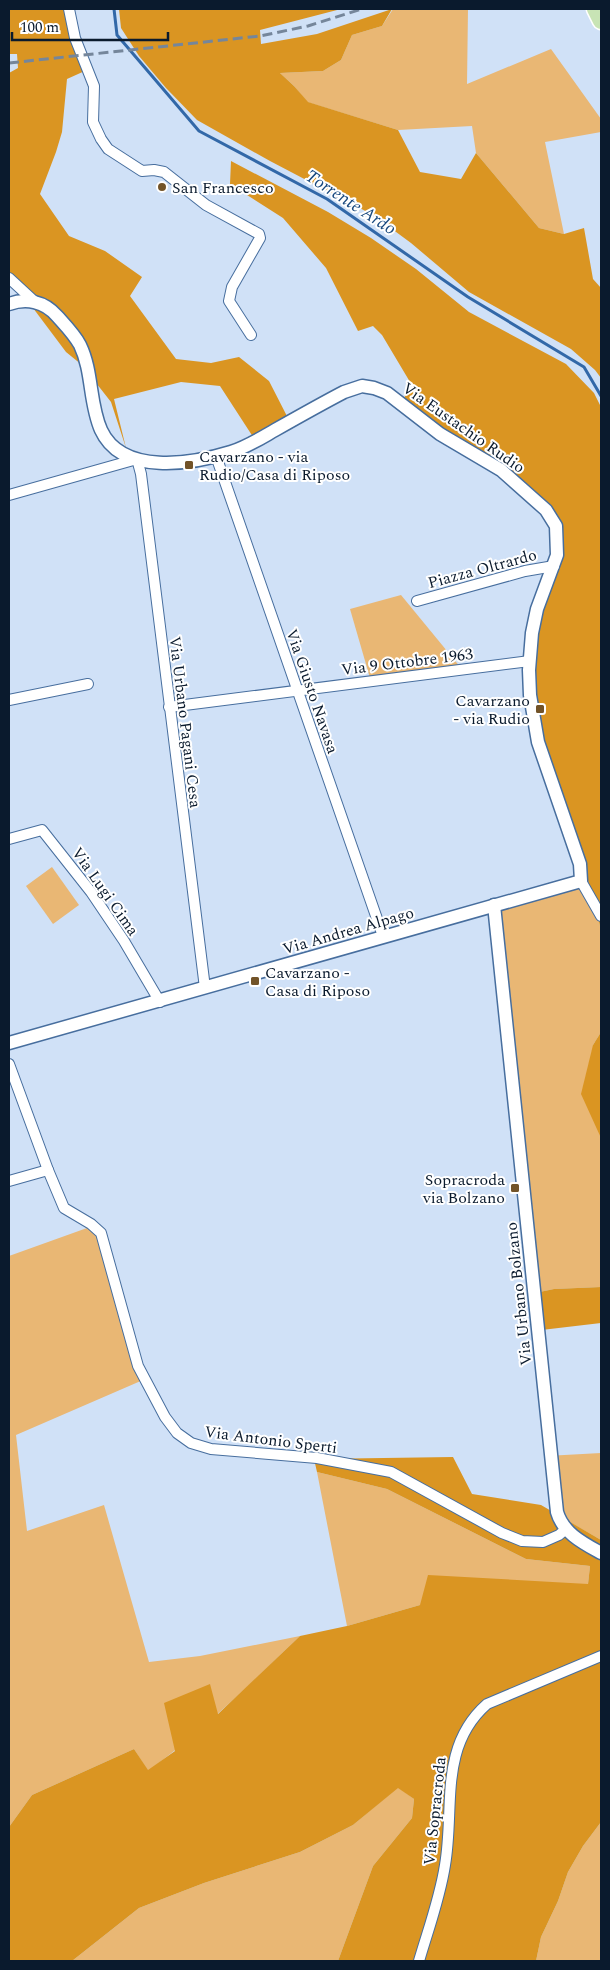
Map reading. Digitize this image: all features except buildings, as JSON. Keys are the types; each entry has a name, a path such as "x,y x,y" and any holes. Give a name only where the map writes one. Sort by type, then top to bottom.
{"main road":[{"path":"594,9 601,21"}],"street":[{"path":"69,9 76,38 94,86 93,122 108,149 142,171 154,170 164,172 206,205 259,234 260,238 232,287 229,301 252,335"},
{"path":"9,278 34,302"},
{"path":"9,304 23,300 34,302"},
{"name":"Via Eustachio Rudio","path":"34,302 47,307 54,313 76,339 87,365 101,431 115,448 137,459 151,463 169,463 216,456 247,446 344,392 362,386 381,390 394,397 440,434 501,470 546,510 556,526 558,546 554,566 537,609 532,633 530,695 535,730 580,864 581,881"},
{"name":"Via Giusto Navasa","path":"216,456 383,936"},
{"path":"9,494 137,459"},
{"name":"Via Urbano Pagani Cesa","path":"137,459 205,988"},
{"name":"Piazza Oltrardo","path":"417,601 524,570 554,566"},
{"name":"Via 9 Ottobre 1963","path":"169,707 530,661"},
{"path":"9,700 88,684"},
{"name":"Via Lugi Cima","path":"9,839 42,830 79,876 124,941 160,1002"},
{"path":"581,881 601,916"},
{"name":"Via Andrea Alpago","path":"9,1043 160,1002 383,936 581,881"},
{"name":"Via Urbano Bolzano","path":"494,905 557,1512 566,1529"},
{"name":"Via Antonio Sperti","path":"9,1064 64,1208 92,1224 101,1233 135,1358 165,1417 183,1438 211,1449 316,1458 391,1472 502,1533 522,1541 543,1542 559,1535 566,1529"},
{"path":"9,1181 48,1170"},
{"path":"566,1529 601,1553"},
{"name":"Via Sopracroda","path":"419,1961 445,1868 451,1775 465,1729 475,1715 487,1704 601,1656"}],"shaded area":[{"path":"9,9 67,9 87,70 67,79 62,132 40,194 69,236 105,251 142,277 130,296 176,359 211,363 239,357 269,381 291,424 257,443 220,386 181,382 114,399 126,448 111,402 82,365 66,352 9,276 9,73 18,68 17,54 9,54"},
{"path":"119,9 341,9 260,30 261,44 317,34 392,9 382,26 352,35 341,60 323,71 280,73 308,102 398,130 420,172 461,179 476,153 539,228 564,234 584,228 593,279 601,288 601,378 595,370 571,349 469,292 411,243 373,215 197,120 139,56 121,28"},
{"path":"393,9 468,9 467,84 551,49 601,119 601,132 545,142 564,234 539,228 476,153 472,126 398,130 307,102 280,73 323,71 341,60 352,35 382,26"},
{"path":"231,161 328,212 371,238 416,269 469,312 566,364 594,393 601,407 601,930 588,880 541,742 533,700 534,629 560,540 551,520 492,466 401,401 413,387 382,335 373,326 358,331 326,268 283,218 230,184"},
{"path":"401,595 461,668 370,678 350,609"},
{"path":"52,867 79,905 53,924 26,886"},
{"path":"588,880 601,930 601,1032 593,1045 601,1138 601,1287 554,1289 530,1294 492,903"},
{"path":"601,1032 601,1138 581,1094 593,1045"},
{"path":"87,1228 98,1235 143,1380 16,1435 27,1531 104,1505 149,1662 200,1656 300,1636 207,1723 148,1771 134,1749 32,1795 9,1827 9,1256"},
{"path":"601,1287 601,1323 533,1331 530,1294 554,1289"},
{"path":"601,1453 601,1540 554,1513 546,1456"},
{"path":"453,1457 472,1494 541,1505 601,1540 601,1822 583,1846 568,1872 558,1901 541,1937 536,1961 338,1961 373,1866 412,1818 414,1799 398,1788 353,1825 300,1852 204,1883 139,1908 72,1961 9,1961 9,1827 32,1795 134,1749 148,1770 175,1751 164,1703 210,1684 218,1714 300,1636 347,1626 420,1605 428,1575 588,1584 590,1566 526,1559 387,1489 317,1472 314,1459"},
{"path":"317,1472 387,1489 526,1559 590,1566 588,1584 420,1605 347,1626"},
{"path":"398,1787 414,1799 412,1818 373,1866 338,1961 72,1961 139,1908 204,1883 300,1852 353,1825"},
{"path":"601,1822 601,1961 536,1961 541,1937 558,1901 568,1872 583,1846"}],"waterway":[{"name":"Torrente Ardo","path":"114,9 117,35 199,131 327,199 468,297 584,367 601,396"}],"railway":[{"path":"9,63 260,36 308,26 362,9"}],"place":[{"name":"San Francesco","path":"162,187"},
{"name":"Cavarzano - via Rudio/Casa di Riposo","path":"189,465"},
{"name":"Cavarzano - via Rudio","path":"540,709"},
{"name":"Cavarzano - Casa di Riposo","path":"255,981"},
{"name":"Sopracroda via Bolzano","path":"515,1188"}]}
